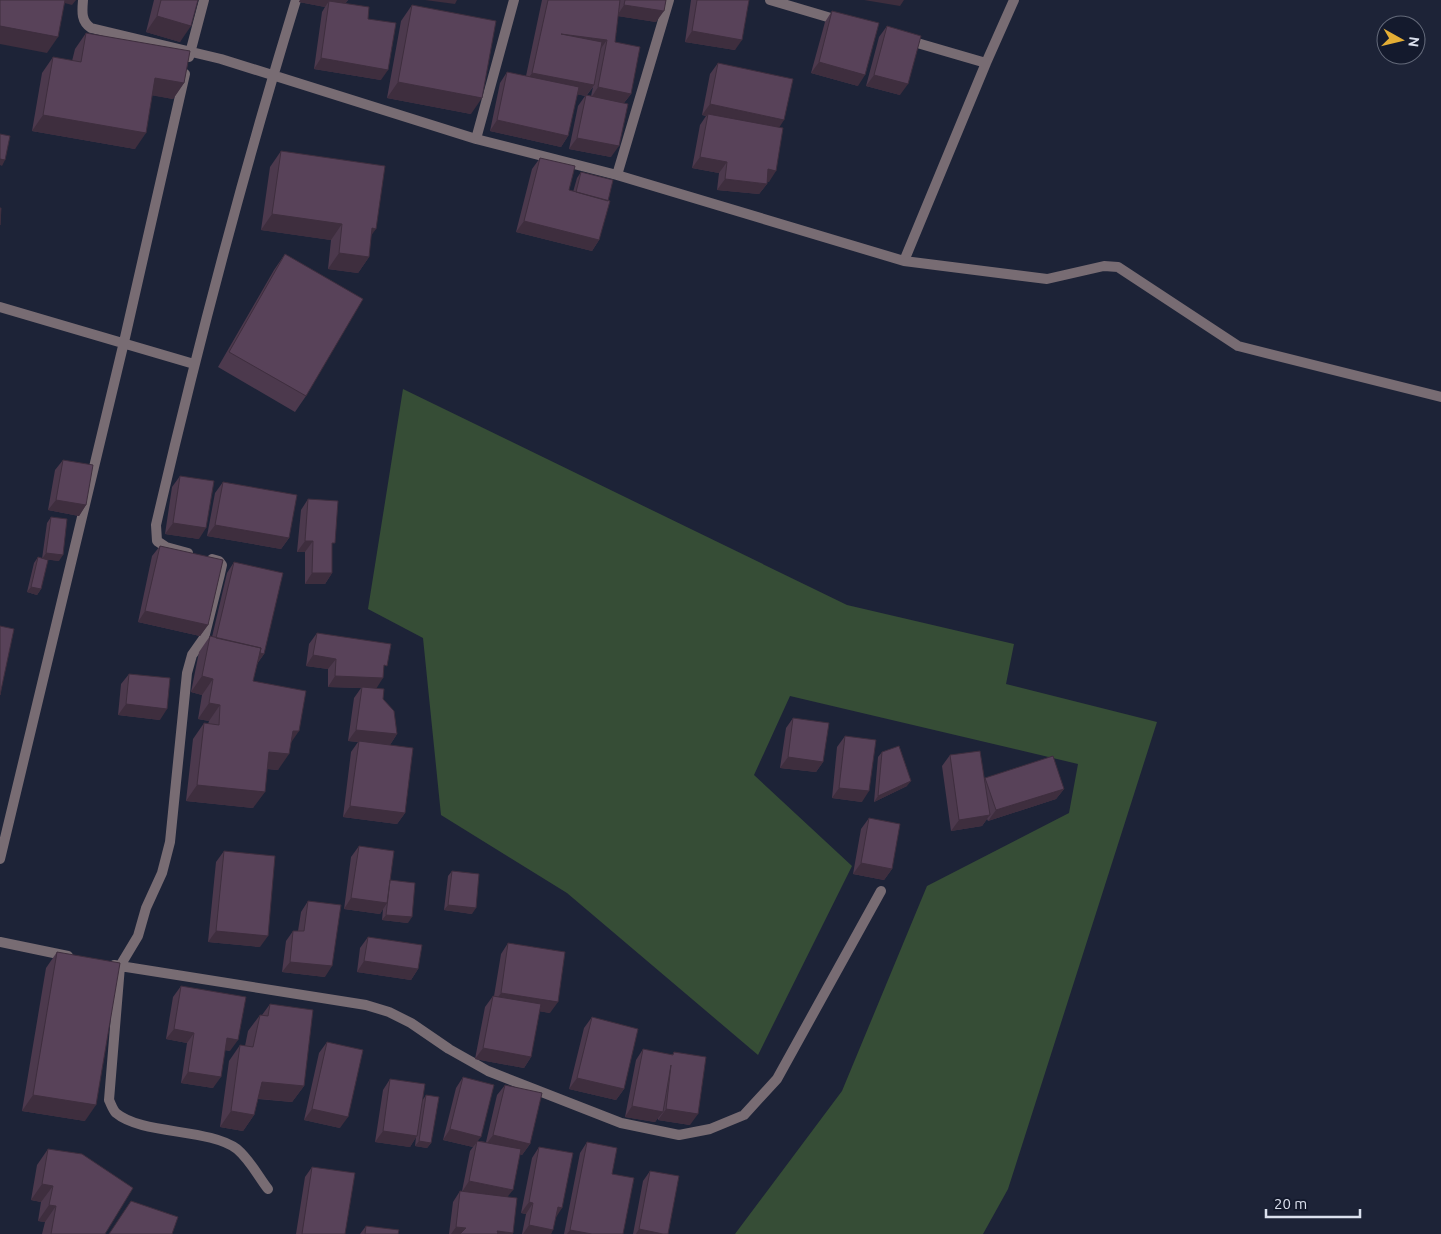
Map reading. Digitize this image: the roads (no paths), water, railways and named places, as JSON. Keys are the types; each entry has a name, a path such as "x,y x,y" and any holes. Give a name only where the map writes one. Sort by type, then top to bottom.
{"street":[{"path":"83,0 83,18 85,24 91,28 221,59 476,139 617,176 904,262 1047,280 1104,266 1118,267 1238,346 1441,397"},
{"path":"0,859 124,342 190,51 204,0"},
{"path":"268,1189 236,1148 214,1140 127,1120 114,1112 109,1100 120,966 138,936 146,908 162,873 170,842 187,673 192,655 204,638 222,565 218,561 166,547 157,541 155,534 194,364 273,75 296,0"},
{"path":"476,139 514,0"},
{"path":"617,176 669,0"},
{"path":"770,0 854,24"},
{"path":"904,262 1014,0"},
{"path":"901,38 986,63"},
{"path":"0,307 194,364"},
{"path":"101,962 357,1003 389,1012 488,1071 621,1123 679,1135 710,1128 744,1115 777,1079 881,891"},
{"path":"0,942 83,958"}]}
